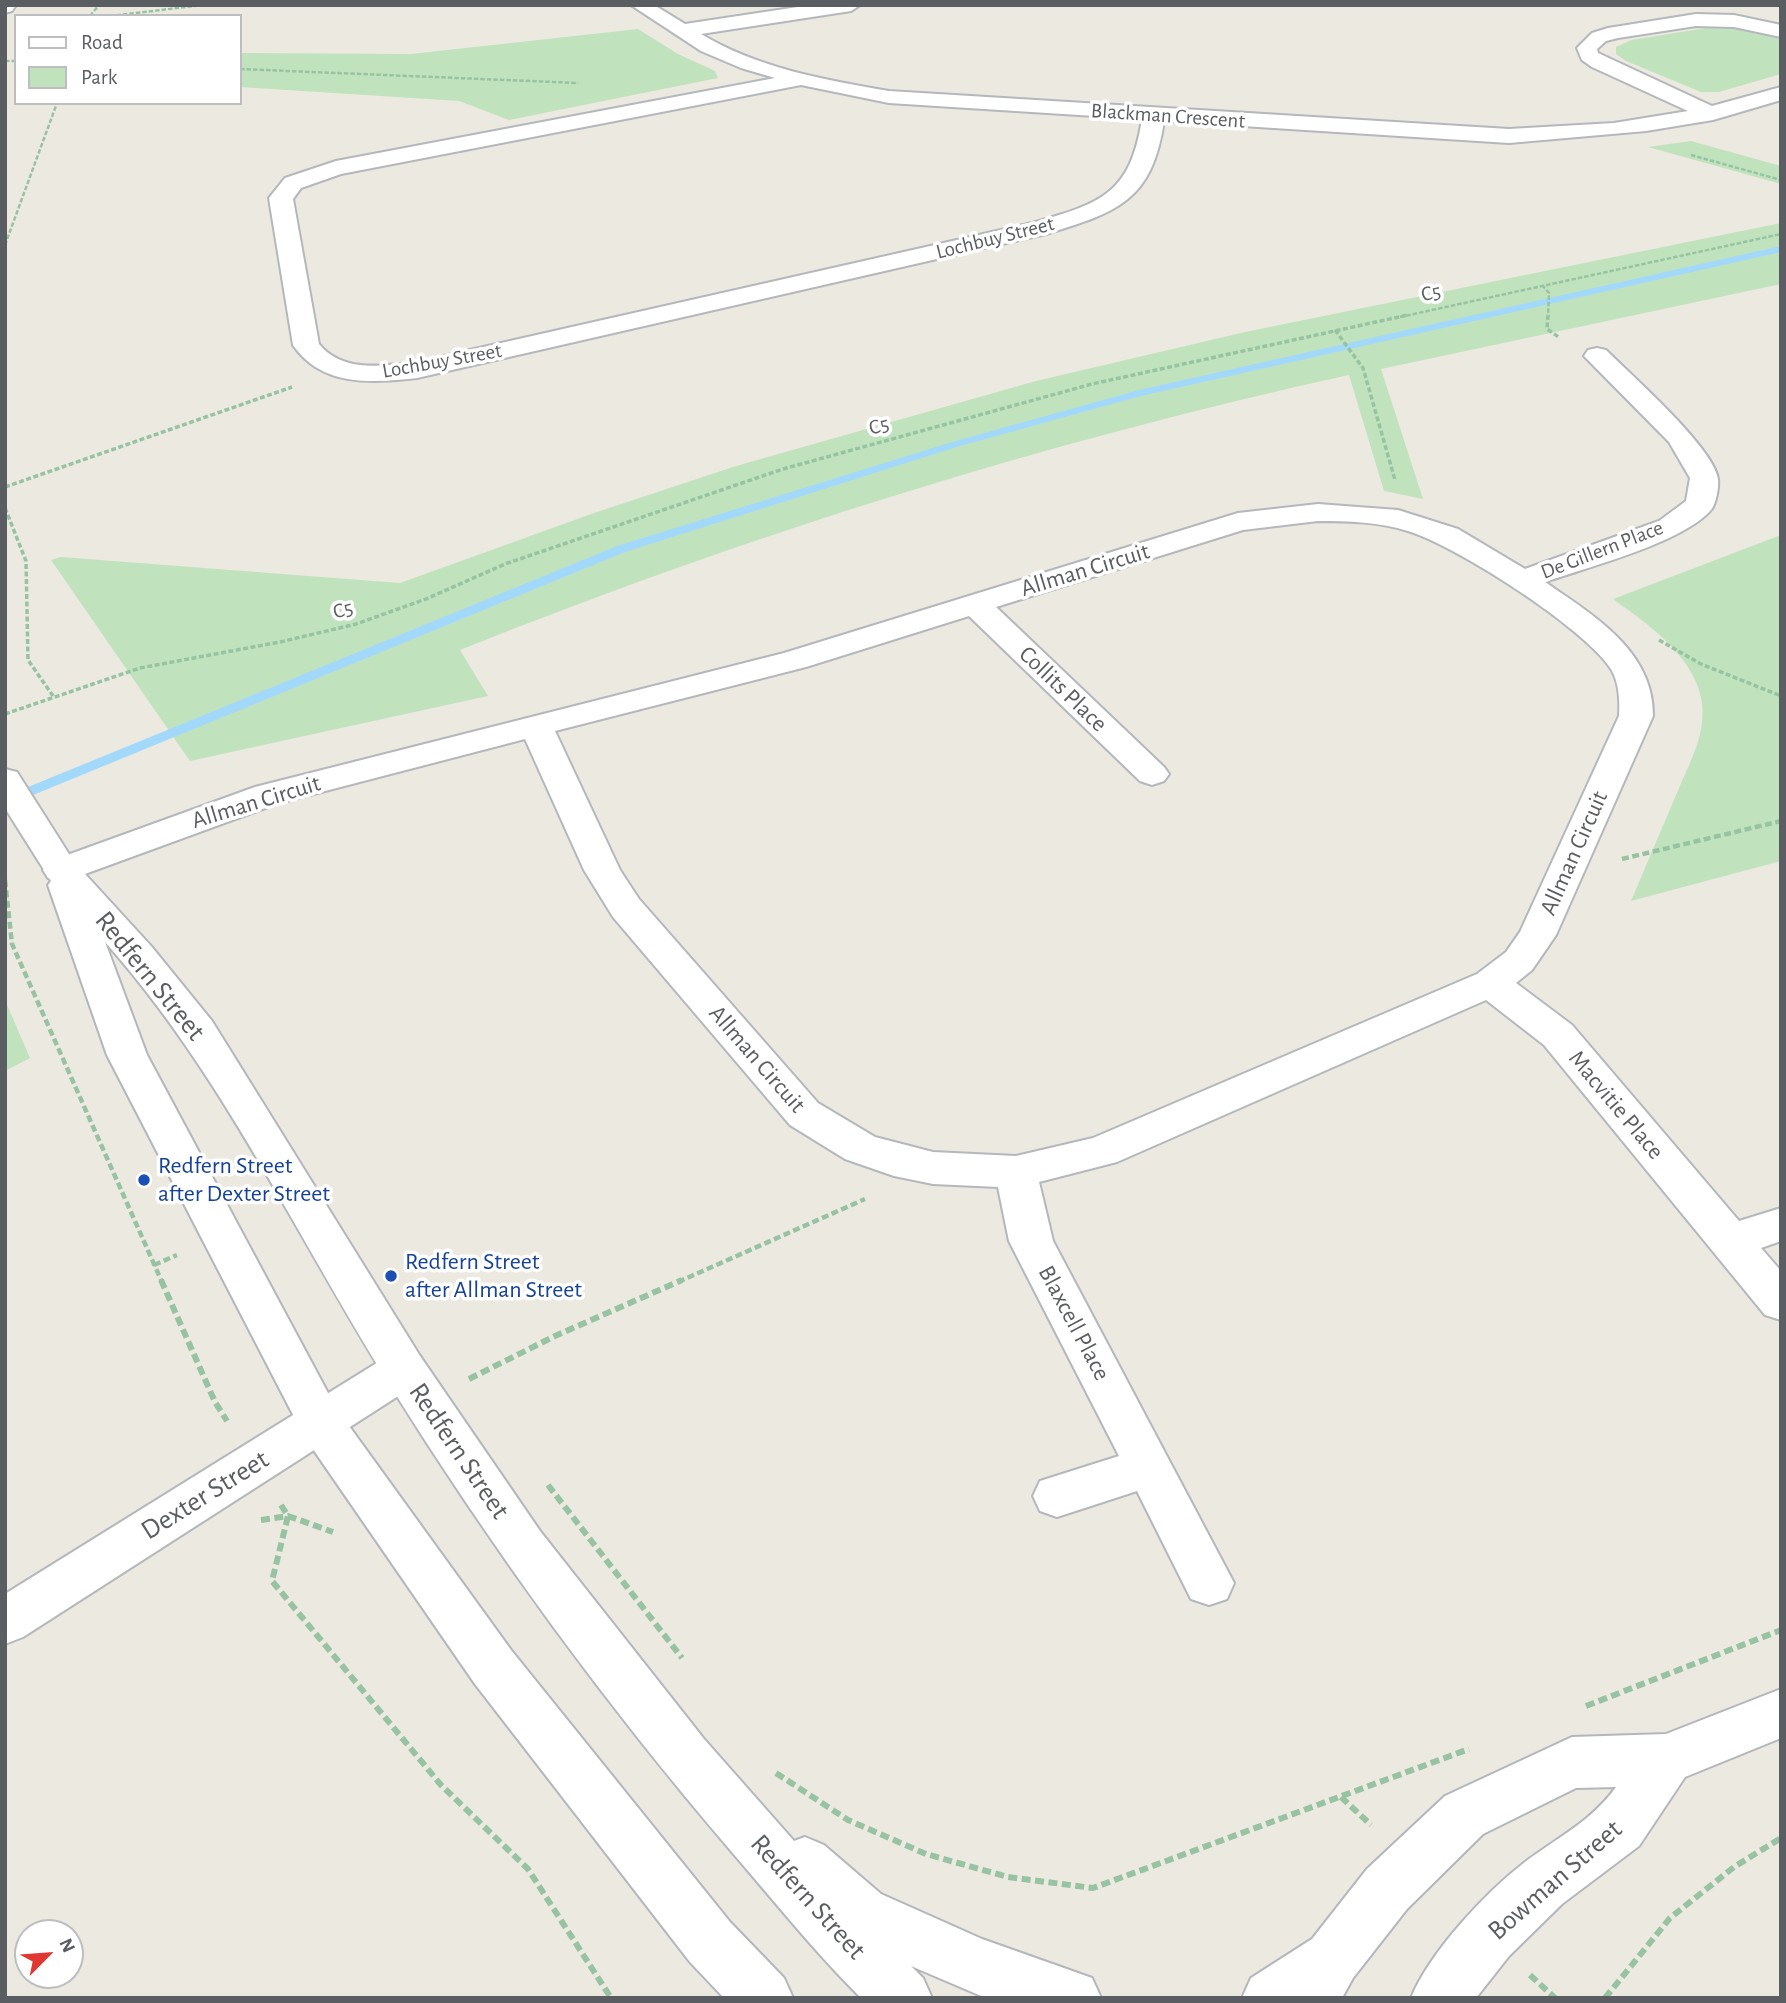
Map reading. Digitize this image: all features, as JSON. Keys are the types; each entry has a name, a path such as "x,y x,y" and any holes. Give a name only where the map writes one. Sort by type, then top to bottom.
{"street":[{"name":"Blackman Crescent","path":"640,5 680,31 748,64 798,80 923,101 1496,136 1622,131 1713,114 1781,93"},
{"path":"680,31 851,5"},
{"path":"1713,114 1599,63 1588,56 1587,48 1599,37 1615,32 1696,20 1734,21 1781,31"},
{"name":"Lochbuy Street","path":"798,80 336,168 293,183 281,198 306,345 314,358 348,372 381,374 417,370 1038,229 1102,207 1127,190 1145,162 1154,116"},
{"name":"De Gillern Place","path":"1520,581 1669,527 1700,505 1704,478 1680,438 1597,356"},
{"name":"Allman Circuit","path":"61,870 267,795 536,726 795,660 1251,519 1319,512 1394,519 1447,535 1582,624 1615,652 1626,666 1637,699 1636,716 1537,935 1519,961 1490,983 1102,1151 1016,1172 933,1168 894,1160 859,1148 804,1114 626,908 602,870 536,726"},
{"name":"Collits Place","path":"974,604 1152,774"},
{"name":"Redfern Street","path":"5,779 61,870 138,955 198,1031 404,1369 523,1546 685,1758 851,1948 903,1998"},
{"name":"Redfern Street","path":"61,870 127,1055 320,1422 501,1677 710,1942 764,1998"},
{"name":"Macvitie Place","path":"1490,983 1558,1035 1781,1302"},
{"name":"Blaxcell Place","path":"1016,1172 1031,1241 1209,1583"},
{"path":"1730,1241 1781,1224"},
{"name":"Dexter Street","path":"5,1621 404,1369"},
{"path":"1057,1496 1149,1467"},
{"path":"1271,1998 1321,1978 1387,1889 1464,1815 1572,1763 1666,1759 1781,1713"},
{"path":"685,1758 861,1914 975,1966 1072,1998"},
{"name":"Bowman Street","path":"1440,1998 1489,1936 1542,1884 1620,1827 1666,1759"}],"path":[{"path":"127,14 203,5"},
{"path":"242,69 580,83"},
{"path":"5,245 56,105"},
{"path":"1622,131 1657,145 1781,180"},
{"name":"C5","path":"5,714 140,668 280,642 356,624 505,564 783,469 1092,384 1781,234"},
{"path":"1542,285 1549,293 1547,329 1597,356"},
{"path":"1335,330 1363,368 1399,495 1394,519"},
{"path":"5,487 303,383 331,366"},
{"path":"5,508 26,561 28,660 53,696"},
{"path":"1649,634 1700,664 1781,696"},
{"path":"1574,853 1605,863 1781,821"},
{"path":"5,880 8,886 12,944 215,1402"},
{"path":"469,1379 555,1336 933,1168"},
{"path":"461,1369 476,1389"},
{"path":"546,1483 688,1665"},
{"path":"332,1532 288,1516 272,1581 441,1785 528,1869 611,1998"},
{"path":"1572,1711 1781,1630"},
{"path":"769,1766 846,1821 917,1853 1002,1877 1044,1885 1093,1888 1482,1744"},
{"path":"1605,1998 1670,1918 1734,1867 1781,1838"}],"green space":[{"path":"1706,28 1740,28 1781,37 1781,74 1719,92 1701,92 1626,61 1616,54 1616,47 1631,40"},
{"path":"638,29 678,54 715,71 718,78 509,120 459,101 242,87 242,53 411,54"},
{"path":"1691,141 1781,166 1781,184 1648,147"},
{"path":"1781,223 1781,284 1381,369 1423,499 1384,491 1349,375 1123,430 899,494 678,568 569,608 460,650 488,696 190,761 51,560 61,557 400,583 594,513 736,466 1036,381 1245,332"},
{"path":"1781,535 1781,861 1631,901 1696,748 1701,732 1702,703 1697,684 1675,650 1613,599"},
{"path":"5,1000 30,1058 5,1071"}],"waterway":[{"path":"11,799 621,549 956,444 1139,393 1781,249"}],"place":[{"name":"Redfern Street after Dexter Street","path":"144,1180"},
{"name":"Redfern Street after Allman Street","path":"391,1276"}]}
